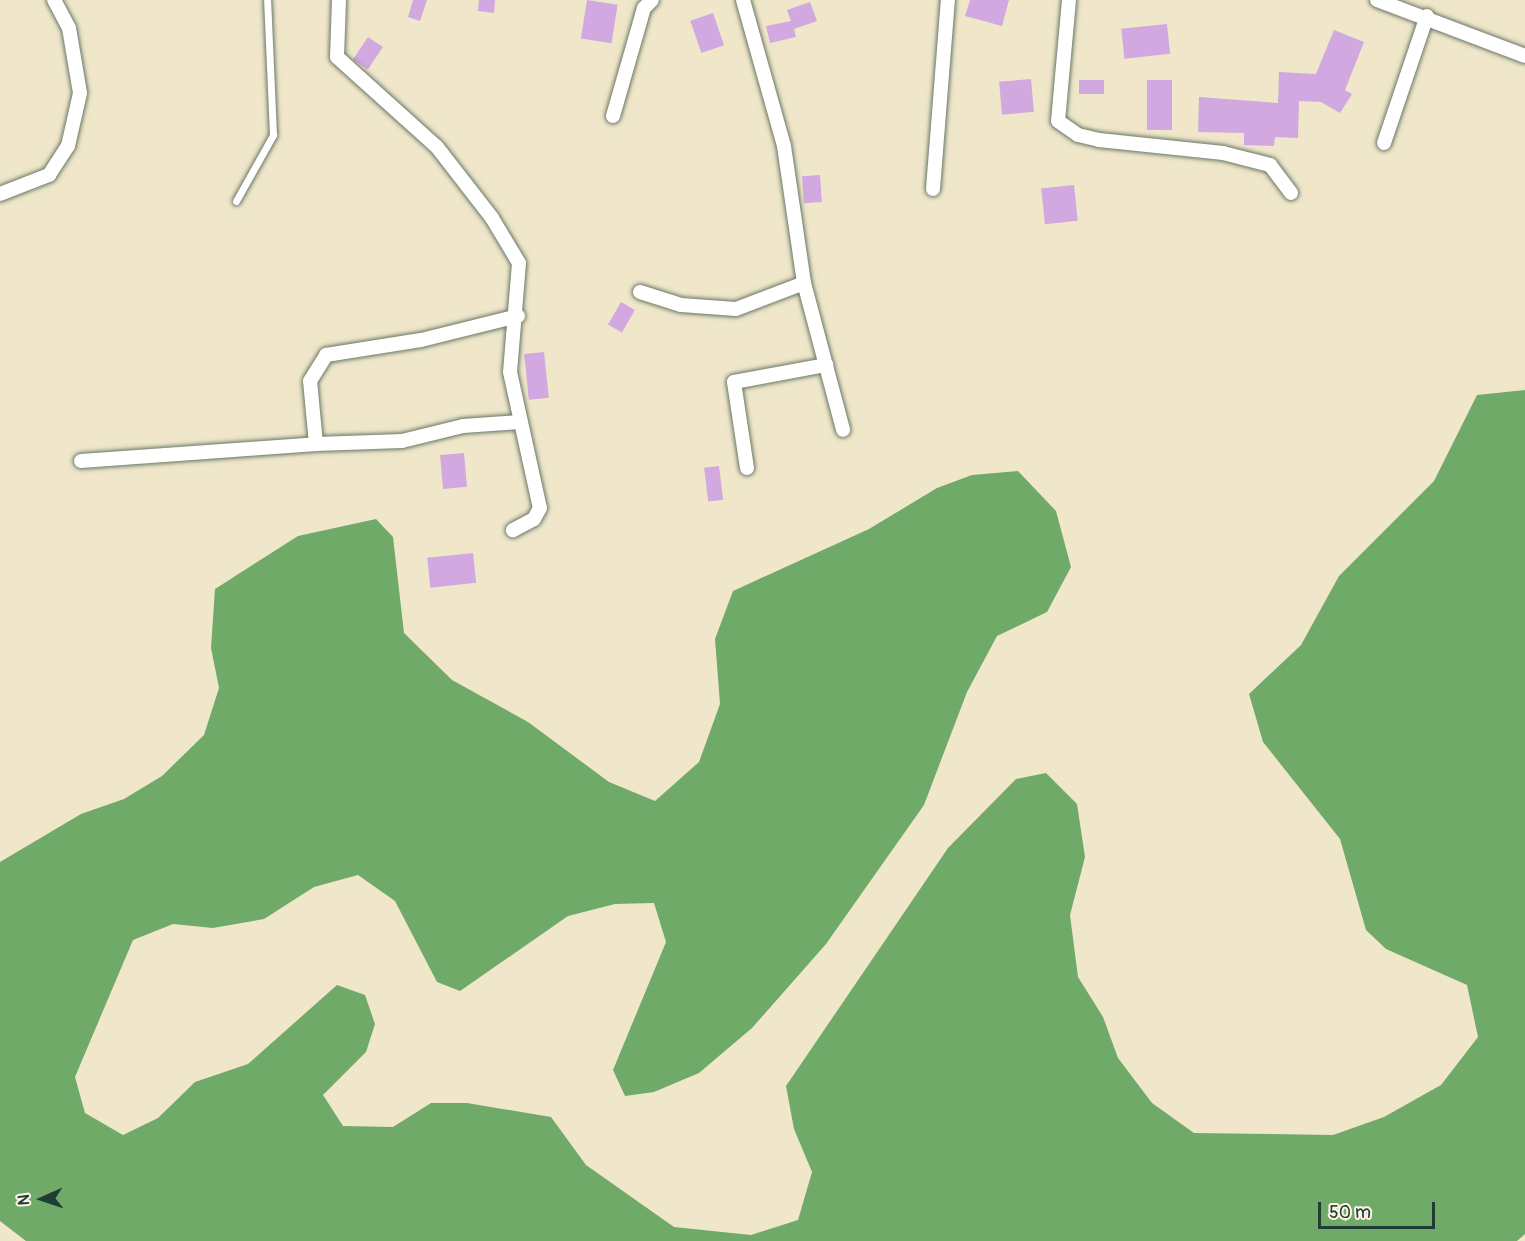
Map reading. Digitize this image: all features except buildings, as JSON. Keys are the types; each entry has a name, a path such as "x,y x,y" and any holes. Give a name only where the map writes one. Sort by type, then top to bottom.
{"street":[{"path":"0,194 49,174 68,146 80,93 69,28 54,0"},
{"path":"339,0 338,57 359,81 413,120 492,218 519,263 518,316 510,372 540,508 534,519 513,530"},
{"path":"613,116 644,8 652,0"},
{"path":"743,0 784,146 804,283 843,430"},
{"path":"933,189 948,0"},
{"path":"1377,0 1427,16 1525,56"},
{"path":"1068,1 1058,121 1078,135 1099,140 1223,153 1270,165 1291,193"},
{"path":"1384,143 1427,16"},
{"path":"640,292 681,305 736,309 804,283"},
{"path":"316,444 309,381 326,355 421,340 518,316"},
{"path":"747,468 734,382 826,365"},
{"path":"81,461 316,444 402,441 463,426 520,422"}],"lane":[{"path":"236,201 273,135 267,0"}],"green space":[{"path":"1525,390 1525,1234 1517,1241 26,1241 0,1221 0,862 81,814 124,799 162,776 204,735 219,688 211,648 215,589 298,536 376,519 393,537 404,633 452,680 528,722 609,782 655,801 699,762 720,704 715,639 733,591 869,529 937,488 972,475 1018,471 1056,511 1071,567 1047,612 997,636 967,692 924,805 826,944 752,1028 699,1073 654,1092 625,1096 613,1070 666,942 654,903 615,904 568,916 460,991 437,982 395,901 358,875 314,887 264,919 213,928 173,924 133,940 75,1077 85,1113 123,1135 158,1118 195,1082 248,1064 337,985 365,995 375,1024 366,1052 323,1095 343,1126 393,1127 431,1103 467,1103 551,1117 586,1165 674,1227 751,1235 798,1220 812,1172 794,1129 786,1086 948,848 1016,779 1046,773 1077,804 1085,857 1070,915 1078,977 1103,1017 1118,1058 1152,1103 1194,1133 1333,1135 1384,1117 1441,1085 1478,1037 1467,985 1386,949 1366,930 1340,839 1263,742 1249,694 1301,645 1339,576 1434,481 1477,395"}]}
